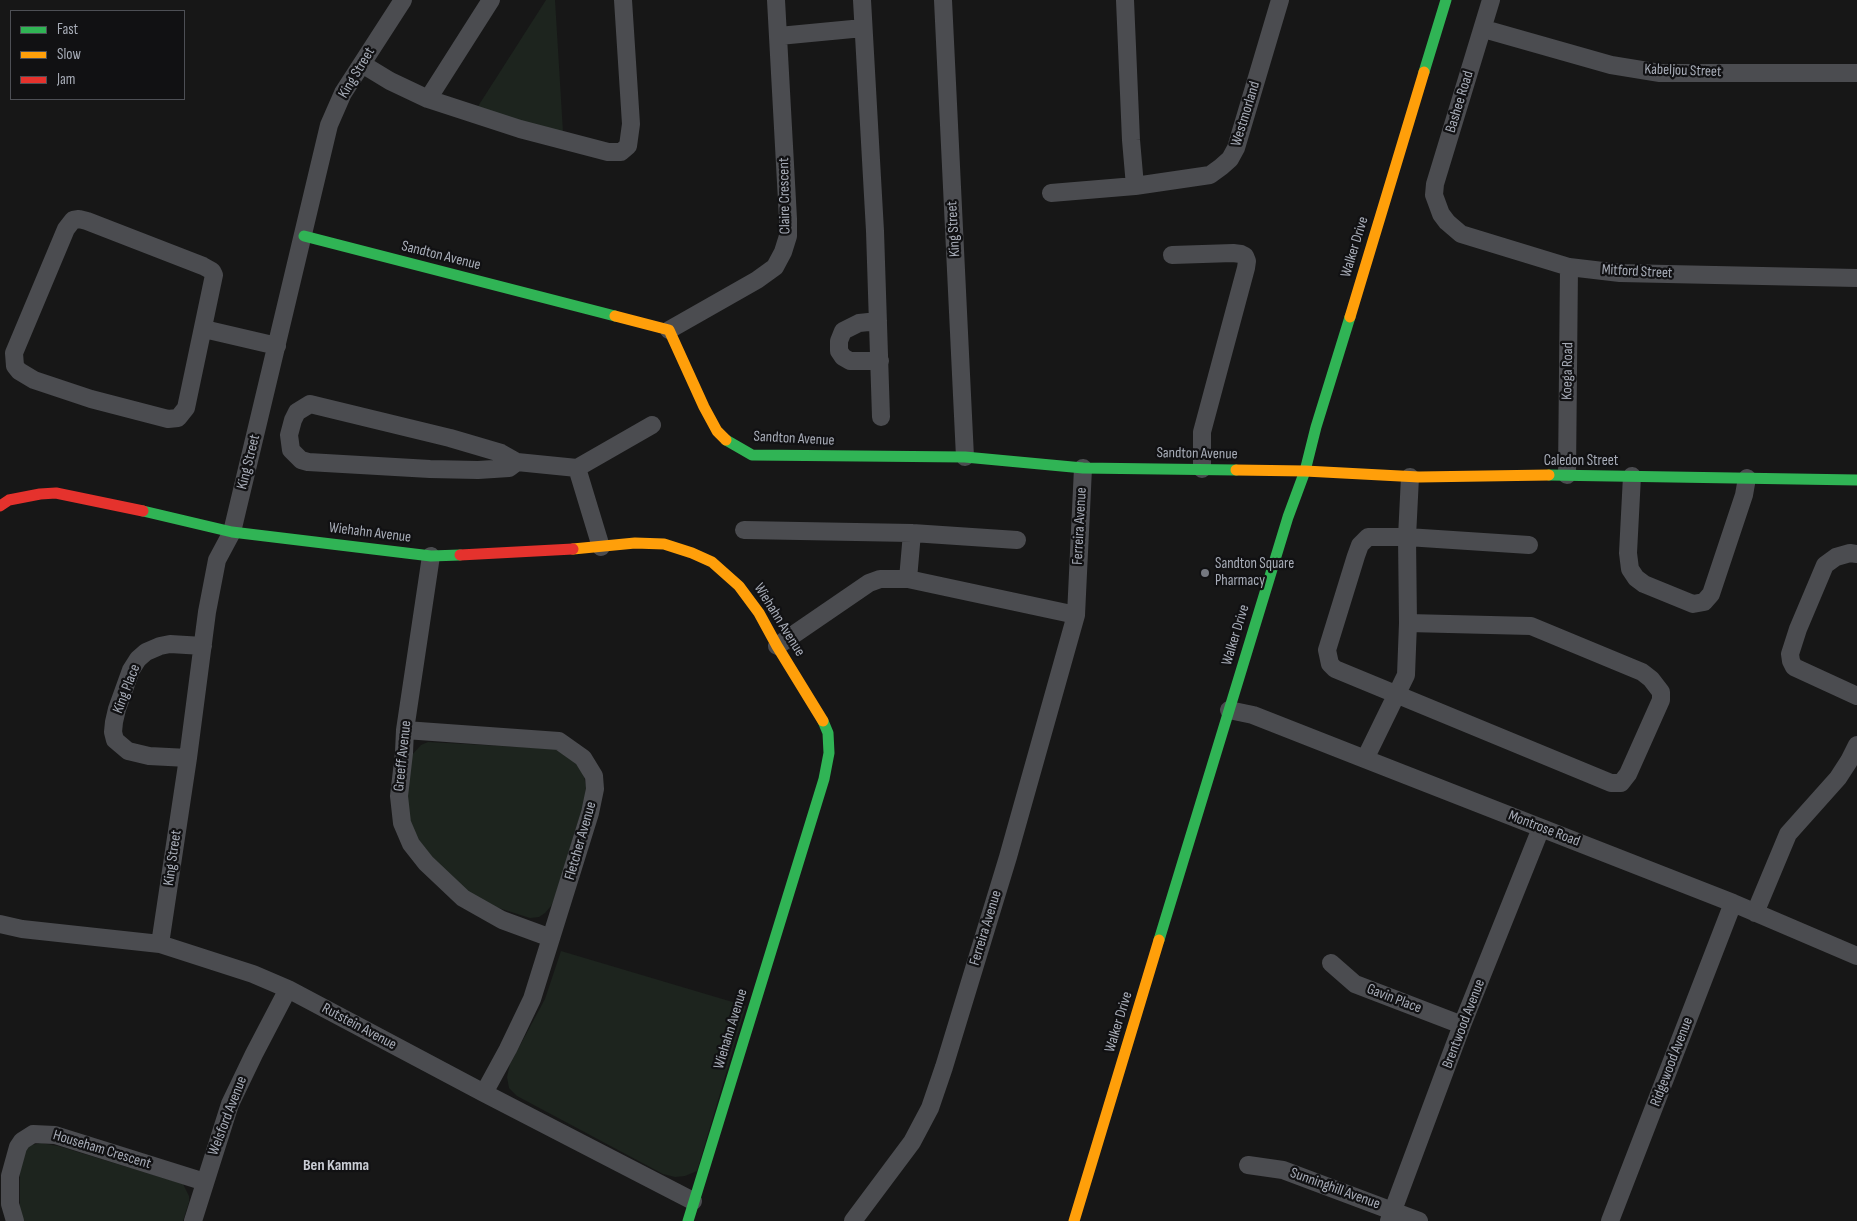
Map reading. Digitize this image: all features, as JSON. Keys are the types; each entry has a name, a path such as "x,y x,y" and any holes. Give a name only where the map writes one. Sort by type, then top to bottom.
{"street":[{"name":"King Street","path":"160,944 188,758 207,612 217,560 232,532 329,125 343,93 403,0"},
{"path":"428,99 491,0"},
{"path":"362,64 390,81 428,99 520,129 608,152 621,152 628,146 631,124 623,0"},
{"name":"Claire Crescent","path":"669,330 757,280 775,267 783,252 788,236 788,219 776,0"},
{"path":"862,0 880,362 881,417"},
{"name":"King Street","path":"943,0 965,458"},
{"path":"1125,0 1135,186"},
{"name":"Westmorland","path":"1051,194 1135,186 1210,175 1230,159 1236,148 1280,0"},
{"name":"Walker Drive","path":"1074,1221 1288,517 1305,471 1316,427 1446,0"},
{"name":"Bashee Road","path":"1437,204 1434,195 1435,184 1484,29 1491,0"},
{"path":"778,36 863,28"},
{"name":"Kabeljou Street","path":"1484,29 1611,65 1660,73 1857,73"},
{"name":"Mitford Street","path":"1437,204 1447,222 1461,234 1569,267 1620,273 1857,278"},
{"path":"73,220 88,221 212,271 215,280 204,329 186,408 181,415 173,419 91,399 34,380 19,371 13,361 14,353 66,229 73,220"},
{"name":"Sandton Avenue","path":"304,236 669,330 717,431 728,442 752,455 965,458 1083,468 1305,471"},
{"path":"1172,255 1233,253 1241,254 1246,261 1244,277 1202,432 1202,469"},
{"name":"Koega Road","path":"1567,475 1569,267"},
{"path":"878,321 859,323 843,331 839,341 839,351 843,358 850,361 880,362"},
{"path":"204,329 277,346"},
{"path":"517,462 508,468 430,470 308,462 301,460 291,450 290,435 293,420 298,412 310,404 450,438 501,453 517,462 577,468 652,425"},
{"path":"577,468 601,547"},
{"name":"Ferreira Avenue","path":"853,1221 912,1142 930,1108 944,1067 1008,857 1076,615 1083,468"},
{"name":"Caledon Street","path":"1305,471 1410,477 1567,475 1857,480"},
{"path":"1632,476 1628,553 1630,568 1636,578 1644,584 1693,604 1704,602 1711,594 1744,495 1747,478"},
{"path":"1365,759 1406,675 1408,623 1406,537 1410,477"},
{"name":"Wiehahn Avenue","path":"0,506 9,500 40,494 56,494 98,501 232,532 431,556 601,547 635,543 664,544 712,562 739,586 759,613 777,646 821,715 828,733 828,753 824,780 688,1221"},
{"path":"744,530 912,534 1017,540"},
{"path":"908,579 912,534"},
{"path":"1408,623 1531,626 1642,672 1656,684 1661,692 1661,700 1625,780 1617,783 1589,774 1334,669 1330,664 1327,654 1360,545 1368,537 1406,537 1529,545"},
{"path":"1857,554 1850,553 1836,557 1825,566 1798,629 1790,654 1794,667 1857,696"},
{"name":"Greeff Avenue","path":"431,556 405,730 398,796 402,823 411,844 426,863 463,898 502,920 551,938"},
{"path":"777,646 869,583 880,579 908,579 1076,615"},
{"name":"King Place","path":"188,758 154,757 128,751 115,740 113,732 114,722 131,670 138,659 146,652 170,644 203,646"},
{"name":"Montrose Road","path":"1229,710 1252,715 1733,903 1857,956"},
{"name":"Fletcher Avenue","path":"405,730 559,741 576,752 589,766 594,776 595,789 590,813 532,999 484,1093"},
{"path":"1755,912 1788,834 1838,778 1857,745"},
{"name":"Brentwood Avenue","path":"1391,1216 1462,1025 1541,828"},
{"name":"Ridgewood Avenue","path":"1610,1221 1733,903"},
{"name":"Rutstein Avenue","path":"0,924 22,929 160,944 254,974 693,1201"},
{"name":"Gavin Place","path":"1331,963 1355,984 1462,1025"},
{"name":"Welsford Avenue","path":"193,1221 230,1104 288,990"},
{"name":"Househam Crescent","path":"15,1221 10,1204 10,1176 18,1147 22,1141 33,1134 55,1135 205,1182"},
{"name":"Sunninghill Avenue","path":"1248,1165 1283,1170 1391,1216 1419,1221"}],"shaded area":[{"path":"546,0 555,0 563,132 475,111"},
{"path":"428,742 557,749 577,761 583,772 586,786 585,799 554,900 545,913 539,917 530,918 480,902 440,867 417,838 411,825 406,800 412,755 421,745"},
{"path":"561,951 746,1006 697,1171 685,1176 675,1177 663,1174 517,1096 509,1088 507,1077 510,1064 545,999"},
{"path":"41,1143 58,1146 183,1184 189,1196 189,1202 183,1221 22,1221 20,1211 20,1162 26,1149"}],"traffic: fast":[{"path":"1424,72 1446,0"},
{"path":"304,236 615,316"},
{"path":"1159,940 1288,517 1305,471 1316,427 1350,317"},
{"path":"726,440 752,455 965,457 1083,468 1236,470"},
{"path":"1549,475 1857,480"},
{"path":"143,511 232,532 431,556 460,555"},
{"path":"688,1221 824,779 829,753 828,733 823,721"}],"traffic: slow":[{"path":"1350,317 1424,72"},
{"path":"615,316 669,330 704,407 717,431 726,440"},
{"path":"1236,470 1305,471 1419,477 1549,475"},
{"path":"573,549 635,543 664,544 712,562 739,586 759,613 823,721"},
{"path":"1074,1221 1159,940"}],"traffic: jam":[{"path":"0,506 9,500 56,493 143,511"},
{"path":"460,555 573,549"}],"place":[{"name":"Sandton Square Pharmacy","path":"1205,573"}],"district":[{"name":"Ben Kamma","path":"336,1166"}]}
